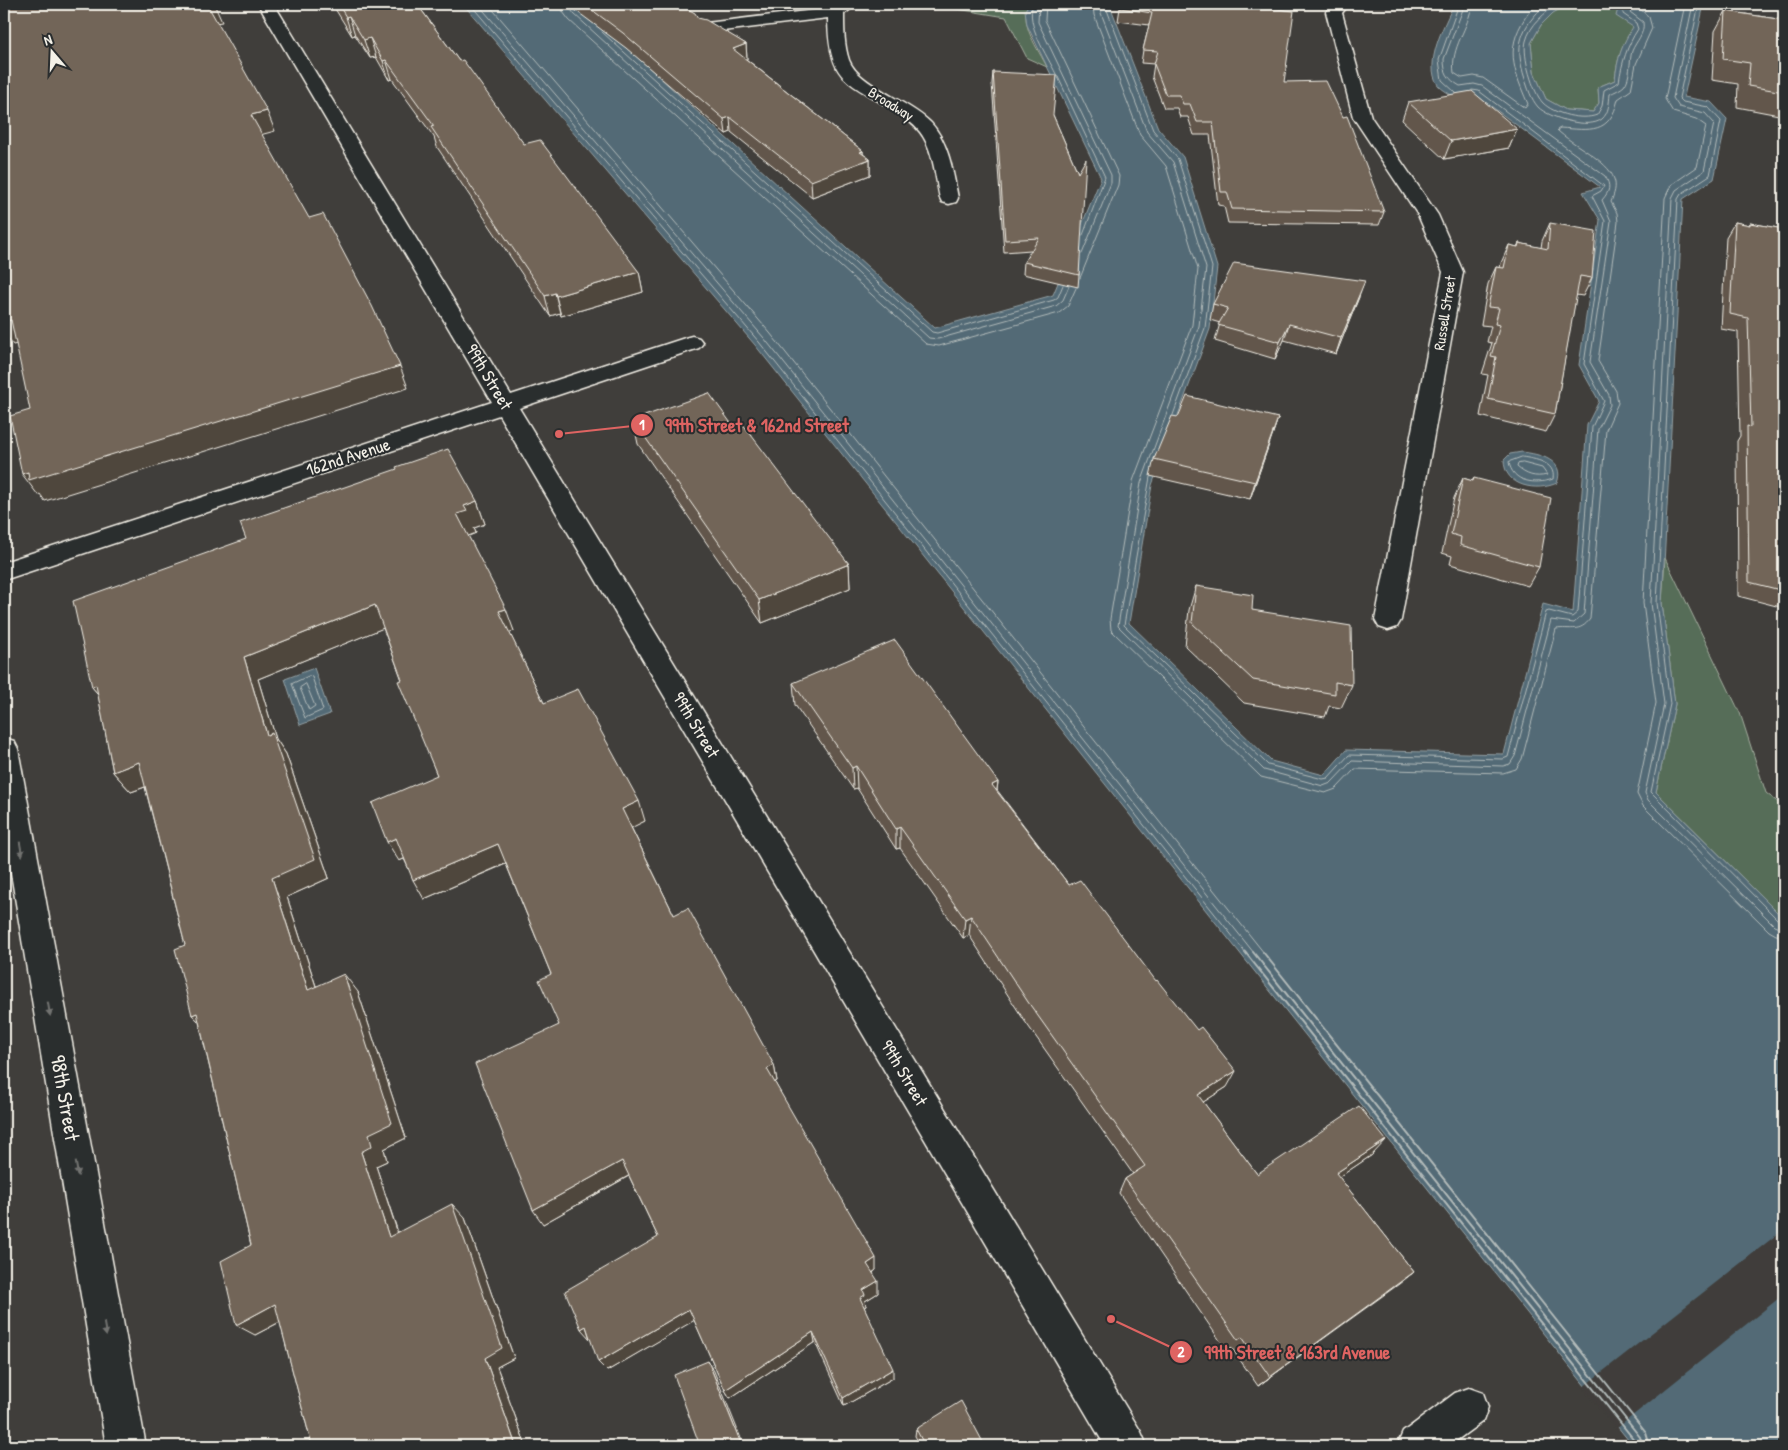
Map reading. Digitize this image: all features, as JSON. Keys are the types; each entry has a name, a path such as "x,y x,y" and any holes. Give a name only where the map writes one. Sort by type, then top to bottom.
{"street":[{"name":"99th Street","path":"266,4 1126,1446"},
{"name":"Russell Street","path":"1341,4 1334,12 1362,117 1428,215 1454,272 1388,620"},
{"name":"Broadway","path":"706,28 842,8 834,36 839,57 852,79 901,108 925,127 940,157 948,198"},
{"name":"162nd Avenue","path":"4,571 692,343"},
{"name":"98th Street","path":"4,750 126,1446"},
{"path":"1417,1446 1469,1407"}],"green space":[{"path":"951,4 1029,4 1026,11 1028,28 1047,67 1027,58 1006,17 951,8"},
{"path":"1569,4 1618,4 1634,27 1621,52 1615,80 1598,87 1599,103 1593,112 1566,110 1546,99 1534,72 1531,43 1541,25 1553,12"},
{"path":"1665,558 1740,713 1766,793 1784,807 1784,919 1656,792 1675,704 1662,603"}],"water":[{"path":"463,4 579,4 935,328 1053,295 1101,178 1027,25 1025,10 1029,4 1114,4 1111,8 1158,128 1183,157 1217,267 1210,329 1152,485 1129,623 1271,761 1324,775 1346,750 1504,754 1543,604 1573,612 1587,425 1599,401 1579,365 1600,220 1583,192 1600,187 1476,95 1456,99 1438,85 1434,76 1434,55 1441,33 1454,4 1569,4 1553,13 1541,25 1531,43 1534,72 1546,99 1566,110 1593,112 1599,103 1598,87 1615,80 1621,52 1633,27 1616,16 1618,4 1704,4 1684,97 1711,102 1727,119 1714,179 1683,199 1662,603 1675,704 1656,792 1784,919 1784,1446 1633,1446 755,345"},
{"path":"1522,452 1536,454 1554,464 1558,469 1559,475 1557,483 1549,486 1531,487 1515,482 1505,469 1504,460 1510,454"},
{"path":"314,668 330,714 300,725 285,679"}],"pier":[{"path":"1784,1229 1784,1294 1616,1429 1583,1387"}],"building":[{"path":"4,4 207,4 267,111 251,115 309,218 323,214 372,306 400,366 29,480 28,472 22,474 10,416 30,410 11,320 4,322"},
{"path":"338,4 417,4 459,61 463,60 524,144 540,140 639,272 556,296 555,293 545,296 431,127 434,126 386,60 383,61 370,38 364,40 349,16 346,17"},
{"path":"584,4 679,4 695,13 698,18 706,20 746,44 733,49 863,151 860,152 870,159 811,181 730,117 724,119 623,33"},
{"path":"1122,4 1233,4 1294,11 1284,82 1326,81 1343,117 1347,116 1384,212 1232,209 1227,192 1221,192 1213,122 1197,122 1190,104 1183,104 1179,95 1166,95 1154,64 1158,51 1143,50 1152,13 1120,8"},
{"path":"1726,11 1784,20 1784,92 1748,86 1750,63 1723,59"},
{"path":"993,72 1057,75 1053,115 1078,173 1086,159 1079,275 1024,262 1039,238 1005,240"},
{"path":"1472,91 1517,129 1451,141 1408,102"},
{"path":"1735,222 1784,229 1784,591 1749,582 1747,426 1751,427 1748,318 1730,314"},
{"path":"1550,223 1596,231 1592,278 1580,276 1555,414 1488,399 1496,357 1491,356 1500,325 1495,324 1499,308 1488,307 1496,267 1504,268 1509,245 1518,247 1519,243 1548,249"},
{"path":"1234,263 1365,281 1341,338 1289,324 1280,342 1218,325 1228,308 1213,304"},
{"path":"709,393 733,426 742,423 849,564 759,600 633,420"},
{"path":"1187,396 1278,418 1255,482 1154,459 1172,416 1178,417"},
{"path":"448,449 477,501 464,506 467,511 457,514 506,609 499,611 544,703 578,689 639,801 622,809 674,915 688,908 774,1065 767,1069 876,1258 867,1264 878,1281 863,1290 865,1295 860,1298 893,1369 843,1398 813,1332 725,1390 689,1309 598,1362 586,1326 581,1329 565,1291 658,1237 622,1161 533,1210 475,1064 559,1025 539,980 551,974 498,844 413,880 396,838 387,842 372,803 437,775 398,681 402,680 375,605 244,657 267,735 272,733 315,859 272,878 308,990 344,974 392,1123 369,1134 372,1146 361,1152 389,1237 452,1204 502,1348 485,1358 516,1446 312,1446 275,1304 236,1325 221,1261 251,1245 197,1013 192,1015 175,949 185,945 139,762 113,772 96,685 92,687 73,601 246,539 240,523 397,469 396,467"},
{"path":"1463,478 1473,481 1474,478 1551,498 1539,567 1460,545 1461,537 1451,534"},
{"path":"1196,586 1253,595 1252,610 1351,626 1352,685 1335,682 1335,694 1253,680 1192,623"},
{"path":"895,640 998,782 992,785 1069,885 1080,880 1156,981 1197,1030 1201,1027 1236,1071 1198,1095 1257,1174 1359,1106 1386,1140 1336,1173 1414,1272 1270,1377 1242,1337 1238,1340 1125,1179 1145,1166 1028,1002 971,916 965,919 900,827 896,829 856,766 852,768 793,683"},
{"path":"708,1361 742,1446 700,1446 674,1375"},
{"path":"961,1401 985,1446 925,1446 916,1429"}],"place":[{"name":"99th Street & 162nd Street","path":"559,434"},
{"name":"99th Street & 163rd Avenue","path":"1111,1319"}]}
